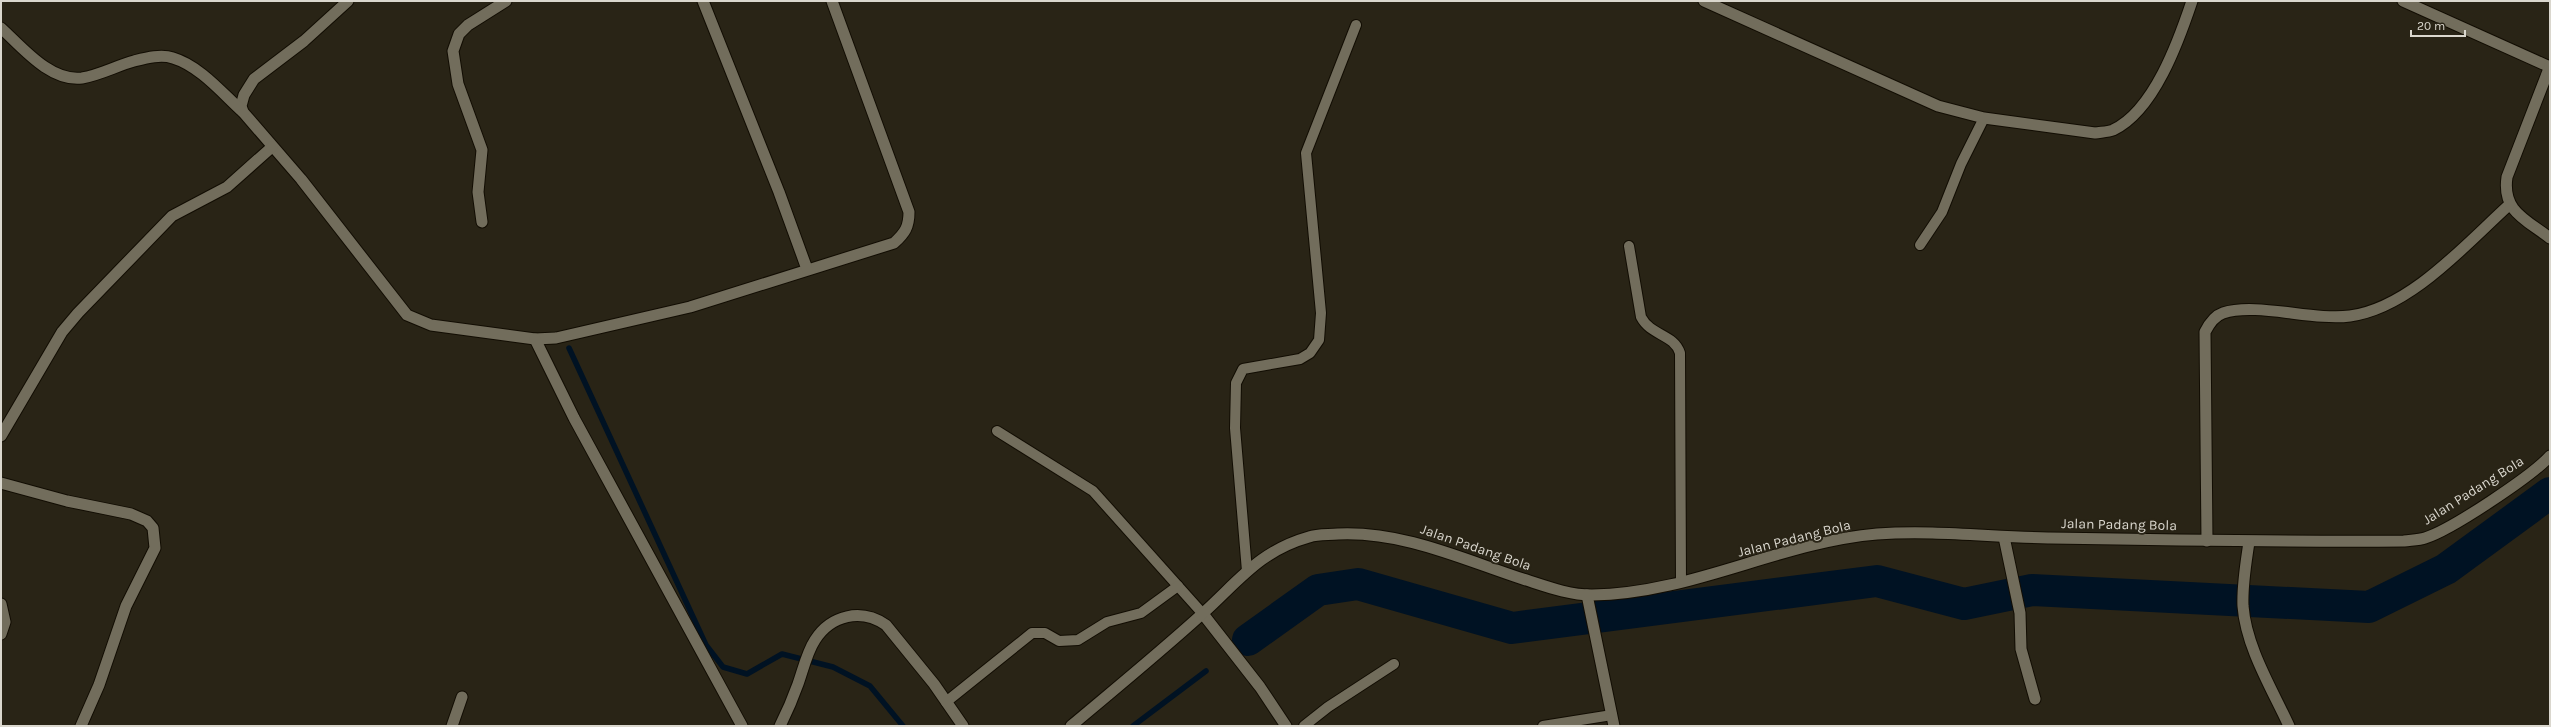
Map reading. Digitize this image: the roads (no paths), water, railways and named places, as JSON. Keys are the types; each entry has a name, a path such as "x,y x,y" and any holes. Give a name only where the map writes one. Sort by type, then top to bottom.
{"street":[{"path":"243,112 241,106 244,95 254,79 304,41 348,1"},
{"path":"482,222 478,192 482,150 479,138 458,84 453,51 459,34 468,25 506,1"},
{"path":"703,1 779,192 806,270"},
{"path":"1,28 50,70 72,78 98,74 150,57 172,57 183,62 243,112 407,315 431,325 535,339 556,338 690,307 894,243 904,234 909,224 909,212 832,1"},
{"path":"1704,1 1938,106 1984,118 2095,133 2112,130 2136,113 2151,91 2181,34 2192,1"},
{"path":"2402,1 2550,67 2507,177 2505,189 2509,205 2550,238"},
{"path":"1,436 62,332 82,309 172,216 227,187 272,147"},
{"path":"2207,541 2205,332 2212,320 2222,313 2236,311 2319,317 2349,316 2370,312 2413,289 2509,205"},
{"path":"535,339 574,418 742,726"},
{"name":"Jalan Padang Bola","path":"1071,726 1202,614 1266,555 1283,545 1314,535 1357,533 1404,539 1558,590 1588,595 1631,593 1681,582 1831,541 1909,532 2004,537 2249,542 2404,541 2425,538 2442,530 2518,483 2550,456"},
{"path":"1,483 67,501 131,514 147,521 153,528 155,548 126,606 99,685 81,726"},
{"path":"2004,537 2020,613 2020,642 2035,699"},
{"path":"2249,542 2243,586 2244,607 2255,650 2290,726"},
{"path":"1588,595 1613,721"},
{"path":"1,604 5,622 1,634"},
{"path":"1202,614 1260,687 1286,726"},
{"path":"780,726 814,641 824,628 837,620 853,615 877,619 897,637 963,726"},
{"path":"452,726 462,697"}],"lane":[{"path":"1247,571 1236,428 1236,383 1243,369 1300,359 1310,353 1319,340 1321,313 1306,153 1356,25"},
{"path":"1920,245 1942,212 1961,164 1984,118"},
{"path":"1629,246 1641,317 1645,325 1674,342 1680,353 1681,582"},
{"path":"997,431 1093,492 1202,614"},
{"path":"946,702 1032,633 1045,633 1058,641 1078,640 1107,622 1141,614 1178,586"},
{"path":"1304,726 1328,707 1394,664"},
{"path":"1543,726 1613,721"}],"waterway":[{"path":"569,348 706,645 723,667 747,674 782,654 833,667 870,686 903,726"},
{"path":"1248,640 1318,590 1358,584 1512,628 1877,581 1964,604 2032,590 2369,607 2446,569 2550,493"},
{"path":"1133,726 1206,671"}]}
